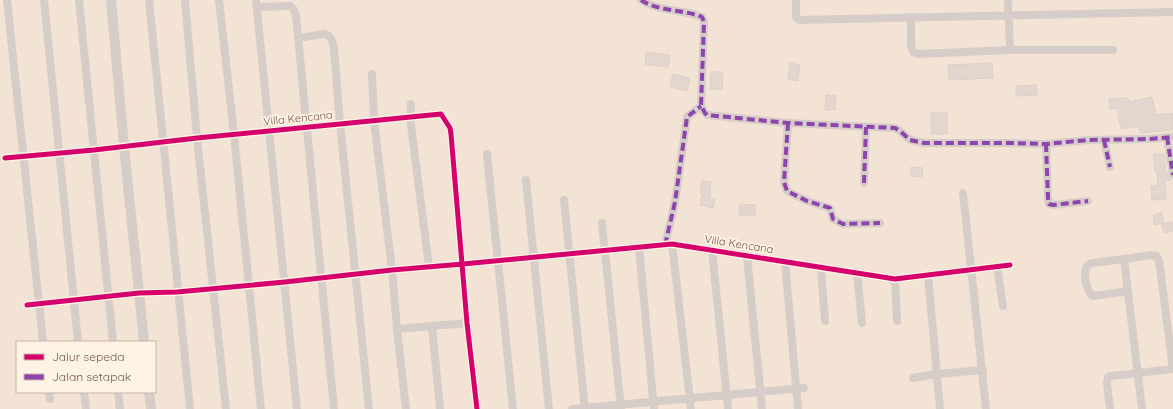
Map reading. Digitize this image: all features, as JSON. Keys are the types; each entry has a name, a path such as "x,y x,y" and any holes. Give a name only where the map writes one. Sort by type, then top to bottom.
{"street":[{"path":"7,0 22,156 43,341"},
{"path":"44,0 78,341"},
{"path":"79,0 113,341"},
{"path":"111,0 144,341"},
{"path":"149,0 164,142 177,292 190,409"},
{"path":"185,0 197,138 226,409"},
{"path":"219,0 234,134 261,409"},
{"path":"641,0 656,6 702,17 704,22 701,106 707,115 788,123 898,129 910,140 924,143 1046,144 1170,137 1173,175"},
{"path":"796,0 796,17 799,20 1173,12"},
{"path":"1008,0 1010,50"},
{"path":"256,3 287,5 292,7 296,16 334,409"},
{"name":"Villa Kencana","path":"256,3 297,409"},
{"path":"911,17 911,46 913,52 919,54 1010,50 1113,50"},
{"name":"Villa Kencana","path":"298,38 324,34 328,35 332,39 334,48 340,123 369,409"},
{"path":"372,74 374,121 392,270 406,409"},
{"path":"410,104 410,117 428,267"},
{"path":"691,409 668,244 687,117 701,106"},
{"name":"Villa Kencana","path":"4,158 441,114 450,128 451,134 467,323 477,409"},
{"path":"788,123 784,182 787,191 807,201 830,208 833,219 843,224 880,223"},
{"path":"864,183 866,127"},
{"path":"1104,140 1110,167"},
{"path":"1046,144 1048,198 1050,204 1053,205 1088,201"},
{"path":"487,154 513,409"},
{"path":"526,180 549,409"},
{"path":"963,193 986,409"},
{"path":"564,200 585,408"},
{"path":"602,224 621,407"},
{"name":"Villa Kencana","path":"27,305 139,293 214,289 249,284 285,282 392,270 668,244 895,279 1010,265"},
{"path":"639,247 654,405"},
{"path":"712,250 728,409"},
{"path":"1110,409 1107,383 1108,377 1173,369 1159,260 1156,256 1151,255 1087,266 1085,270 1088,291 1093,296 1128,291"},
{"path":"747,256 762,409"},
{"path":"1124,259 1142,409"},
{"path":"784,262 798,409"},
{"path":"997,266 1003,306"},
{"path":"821,268 825,321"},
{"path":"857,272 862,323"},
{"path":"928,275 940,409"},
{"path":"895,279 897,320"},
{"path":"397,329 467,323"},
{"path":"432,326 440,409"},
{"path":"913,378 983,370"},
{"path":"572,409 654,405 690,398 804,388"},
{"path":"84,393 86,409"},
{"path":"118,393 120,409"},
{"path":"149,393 151,409"}],"shaded area":[{"path":"0,0 1173,0 1173,409 0,409"}],"building":[{"path":"646,52 670,55 668,67 645,64"},
{"path":"790,63 800,65 798,81 788,79"},
{"path":"992,63 993,78 949,80 948,65"},
{"path":"711,72 723,72 722,90 710,89"},
{"path":"673,74 690,78 687,91 670,87"},
{"path":"1036,85 1037,95 1016,96 1016,86"},
{"path":"826,95 836,96 835,110 825,110"},
{"path":"1152,97 1156,115 1173,113 1173,130 1140,133 1139,126 1121,129 1117,108 1110,109 1109,99 1128,98 1129,102"},
{"path":"931,113 947,113 947,134 931,134"},
{"path":"1153,154 1164,154 1166,172 1171,180 1165,181 1166,199 1152,200 1151,186 1158,185 1157,171 1155,171"},
{"path":"911,167 923,168 922,177 911,176"},
{"path":"702,181 711,182 710,198 715,199 713,208 700,205"},
{"path":"740,204 756,205 755,216 739,215"},
{"path":"1162,213 1164,223 1154,225 1153,215"},
{"path":"1173,222 1173,231 1164,233 1162,224"}],"marked path":[{"path":"641,0 655,7 695,14 702,17 704,22 701,106 707,115 788,123 895,128 910,140 924,143 1046,144 1088,140 1173,137"},
{"path":"665,245 675,202 687,117 701,106"},
{"path":"788,123 784,182 787,191 807,201 830,208 833,219 843,224 880,223"},
{"path":"864,183 866,127"},
{"path":"1167,137 1173,175"},
{"path":"1104,140 1110,167"},
{"path":"1046,144 1049,204 1053,205 1088,201"}],"cycle path":[{"path":"5,158 441,114 450,128 451,134 467,323 477,409"},
{"path":"27,305 139,293 177,292 672,244 895,279 1010,265"}]}
